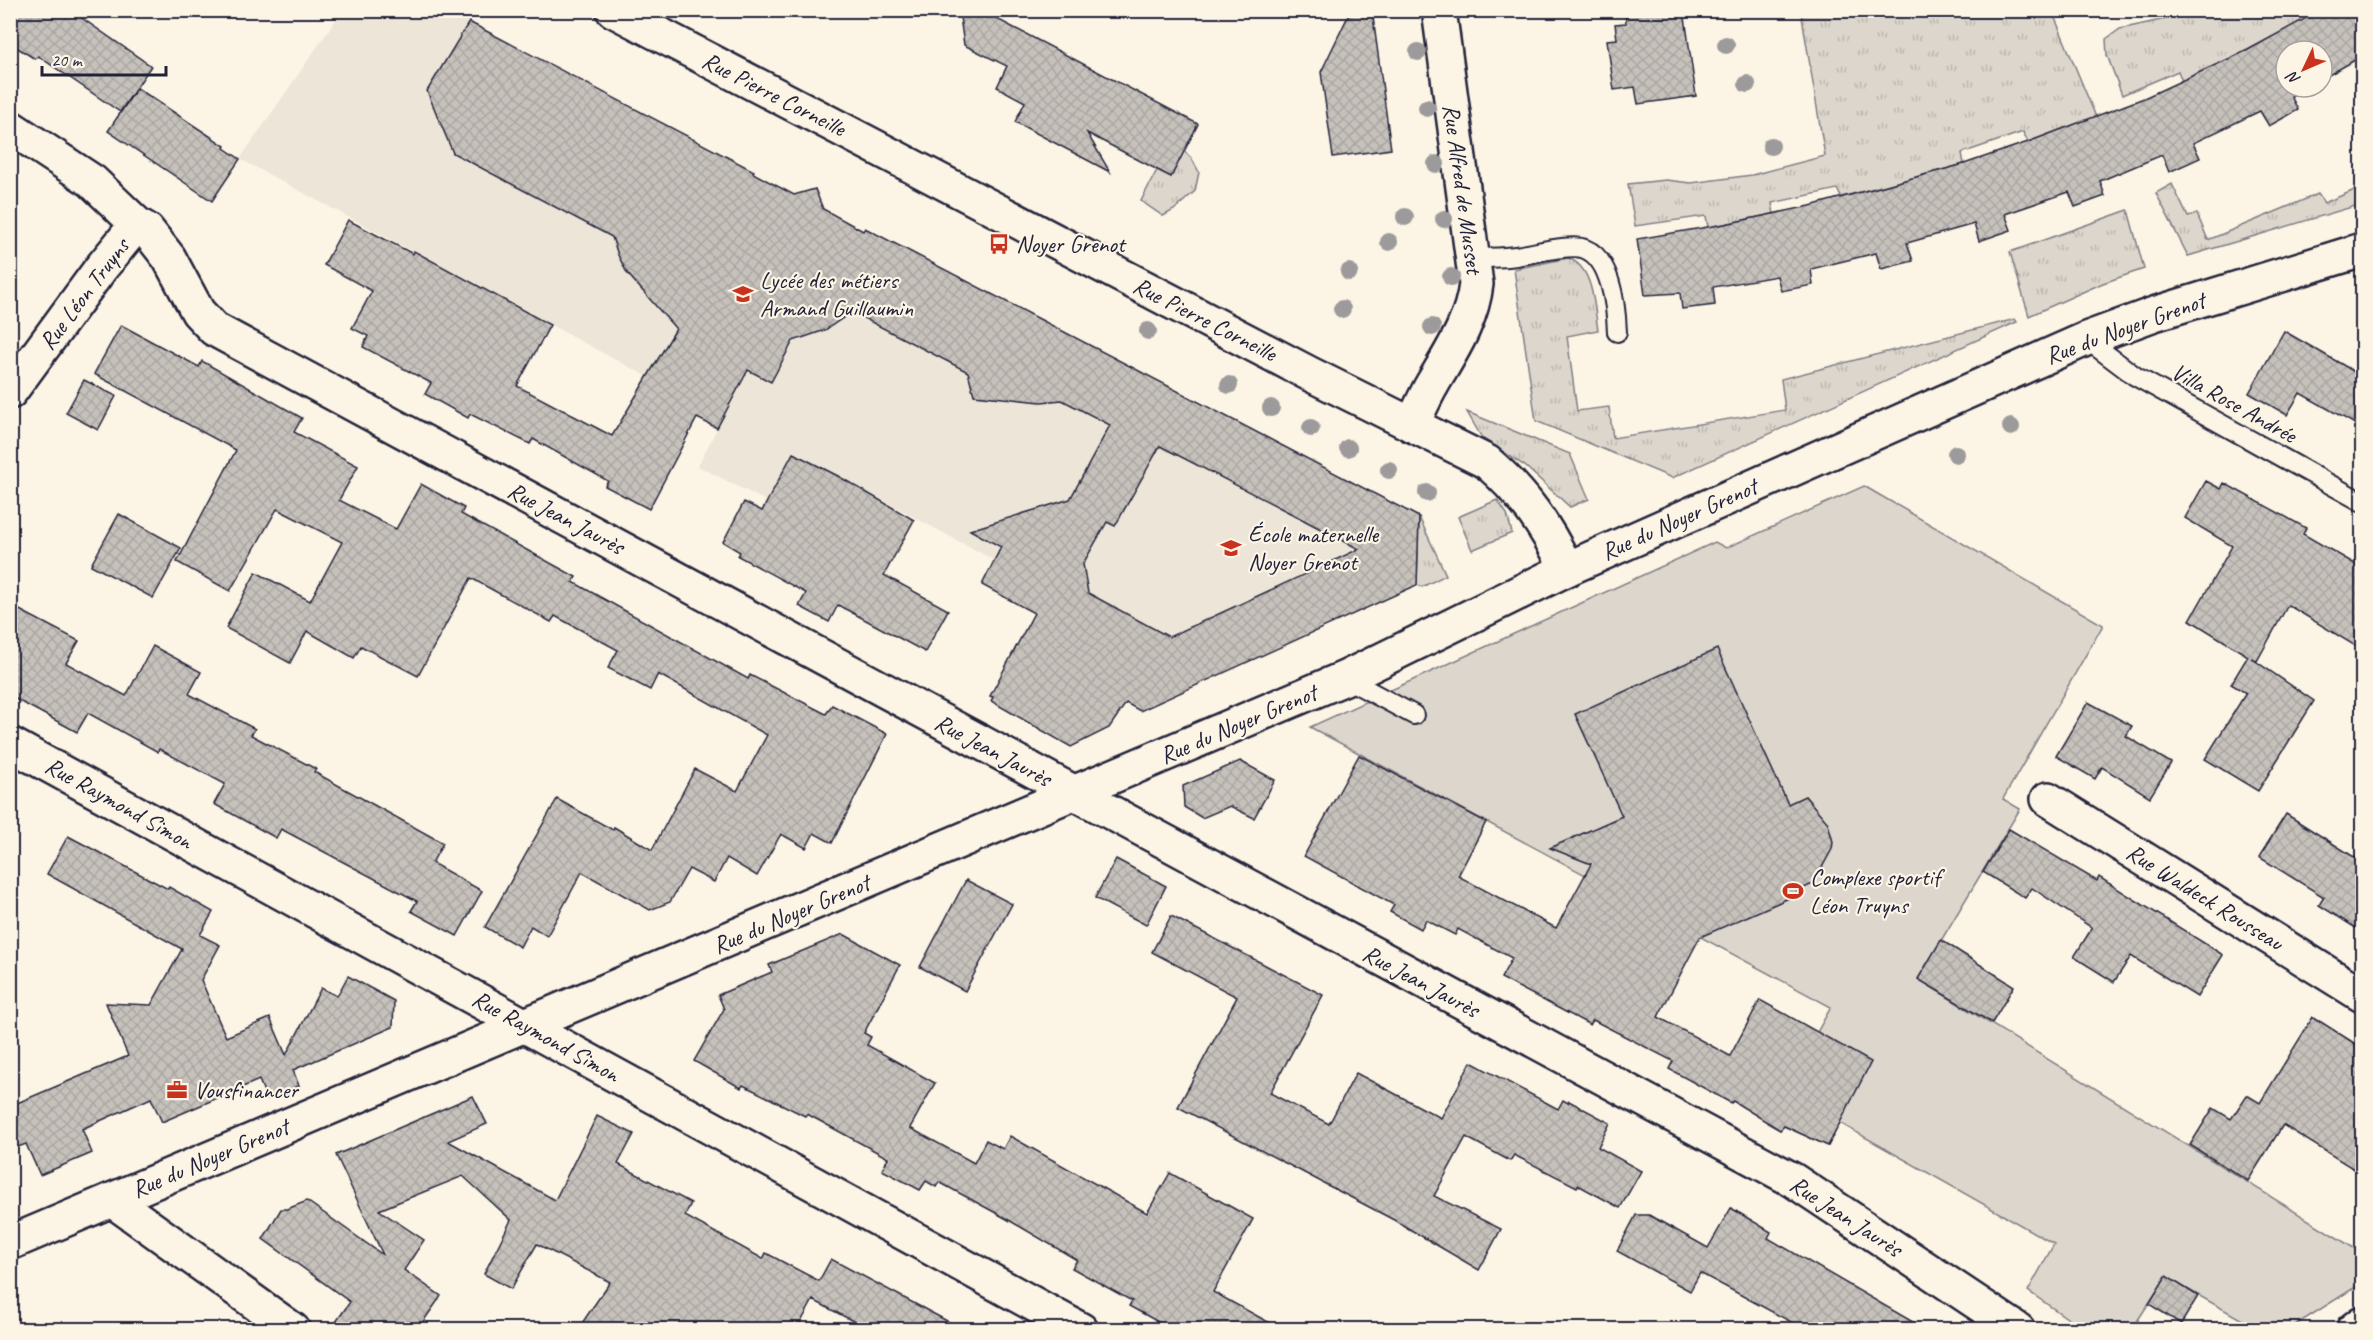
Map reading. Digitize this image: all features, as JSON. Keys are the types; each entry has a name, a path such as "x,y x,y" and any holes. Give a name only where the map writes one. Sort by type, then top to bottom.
{"street":[{"name":"Rue Pierre Corneille","path":"613,10 1487,462 1536,512 1567,569"},
{"name":"Rue Alfred de Musset","path":"1412,425 1458,342 1472,307 1476,284 1439,10"},
{"name":"Rue Jean Jaurès","path":"10,127 103,190 137,224 147,230 169,258 198,312 214,329 1793,1180 2018,1329"},
{"name":"Rue Léon Truyns","path":"10,392 101,268 137,224"},
{"name":"Rue du Noyer Grenot","path":"10,1243 1345,678 1567,569 2086,339 2154,314 2362,250"},
{"name":"Rue Raymond Simon","path":"10,744 1081,1329"},
{"name":"Rue Waldeck Rousseau","path":"2048,798 2362,995"},
{"path":"112,1200 293,1329"},
{"path":"2353,1329 2362,1323"}],"lane":[{"path":"1474,258 1514,257 1550,250 1587,249 1607,269 1617,332"},
{"name":"Villa Rose Andrée","path":"2086,339 2135,376 2362,502"},
{"path":"1345,678 1414,715"}],"shaded area":[{"name":"Lycée des métiers Armand Guillaumin","path":"342,11 447,11 754,171 753,173 863,231 865,228 1419,517 1417,585 1212,677 854,485 782,473 766,501 698,466 723,417 240,159"}],"green space":[{"path":"1879,10 2052,11 2096,117 2028,142 2023,132 1962,153 1964,164 1841,197 1837,189 1772,203 1774,214 1708,227 1706,216 1635,226 1628,184 1666,180 1691,183 1752,175 1825,156 1801,11 1816,11 1817,13 1844,11 1845,15"},
{"path":"2178,11 2321,11 2248,50 2182,81 2178,71 2122,95 2107,55 2106,39 2120,29 2161,20"},
{"path":"1184,151 1192,159 1199,172 1195,191 1174,210 1163,216 1141,201 1157,170 1171,177"},
{"path":"2172,184 2188,217 2197,214 2208,240 2318,194 2324,203 2362,187 2362,204 2188,256 2156,193"},
{"path":"2128,210 2144,269 2103,283 2029,316 2010,252"},
{"path":"1568,258 1577,263 1588,279 1594,299 1598,330 1567,336 1577,411 1609,407 1613,438 1785,410 1781,379 2015,319 2017,322 1672,478 1536,421 1514,269"},
{"path":"1467,412 1570,454 1589,499 1570,507 1525,466 1482,438"},
{"name":"Complexe sportif Léon Truyns","path":"1864,486 2103,625 2003,799 2020,809 1918,979 2362,1253 2362,1283 2289,1329 2260,1330 2166,1277 2132,1329 2083,1329 2028,1291 2054,1244 1840,1123 1828,1146 1784,1126 1780,1130 1767,1123 1831,1007 1310,727 1715,542 1726,548"},
{"path":"1497,500 1507,514 1512,533 1472,550 1458,517"},
{"path":"1419,517 1446,575 1422,587 1417,585"}],"building":[{"path":"10,10 70,10 151,66 120,112 38,56 35,59 10,43"},
{"path":"959,10 980,10 1198,124 1171,177 1087,133 1110,172 1015,122 1025,102 997,87 1007,66 964,45"},
{"path":"1351,10 1372,10 1391,149 1333,157 1321,72"},
{"path":"1625,10 1684,10 1696,96 1638,104 1635,87 1614,90 1607,40 1617,39 1615,24 1626,23"},
{"path":"2321,10 2362,10 2362,56 2334,72 2334,39 2274,39 2274,99 2292,99 2298,110 2269,126 2260,111 2193,143 2200,158 2169,172 2162,155 2100,181 2105,196 2075,207 2069,192 2005,214 2011,230 1979,241 1974,224 1907,243 1913,261 1881,269 1876,253 1811,269 1813,285 1781,291 1777,276 1713,287 1715,305 1682,309 1680,293 1645,295 1637,239 1810,206 1964,164 2144,98 2248,50"},
{"path":"469,22 754,171 753,173 794,195 815,189 823,209 863,231 865,228 1419,517 1417,585 1140,711 1126,703 1109,728 1071,747 991,701 993,697 990,696 1034,613 982,585 1001,547 970,530 1070,499 1110,425 1062,400 1041,402 974,395 968,372 852,312 825,330 793,341 771,382 748,370 717,428 697,418 649,509 605,486 608,481 533,439 530,444 470,414 468,418 425,394 431,383 363,347 368,336 352,328 372,291 324,265 348,220 413,254 414,251 550,325 517,386 612,436 676,329 627,273 612,237 453,153 427,91","holes":["1160,446 1359,549 1169,637 1088,593 1083,564 1107,522 1115,526"]},
{"path":"137,88 225,146 224,148 240,159 212,201 108,131"},
{"path":"121,325 199,367 202,361 302,418 294,432 358,466 339,500 396,529 421,484 464,508 461,514 576,577 573,582 748,679 750,675 826,714 832,705 887,734 832,843 814,833 806,848 781,834 757,876 727,858 714,882 689,869 670,902 650,910 582,872 547,936 531,926 520,947 485,927 557,799 613,830 614,827 652,850 695,769 737,791 767,735 658,674 650,690 608,668 618,650 555,616 551,622 471,578 418,676 361,646 354,658 307,631 290,663 226,628 256,572 310,601 342,542 277,509 230,591 177,562 236,450 94,374"},
{"path":"2284,331 2362,376 2362,428 2300,393 2287,415 2249,393"},
{"path":"84,380 116,396 98,430 66,413"},
{"path":"793,453 914,520 884,575 948,610 925,652 838,605 829,622 799,606 806,593 738,556 740,552 723,542 744,502 762,511"},
{"path":"2206,481 2221,489 2224,483 2306,528 2303,534 2362,568 2362,650 2288,605 2257,661 2251,658 2314,701 2258,791 2205,759 2246,693 2231,684 2248,656 2190,620 2232,546 2185,518"},
{"path":"119,514 181,548 153,598 91,565"},
{"path":"10,605 79,641 66,663 126,696 153,646 201,672 189,694 255,729 251,735 316,769 314,772 443,843 432,863 482,891 457,936 411,911 417,901 281,829 276,838 214,804 225,784 159,749 158,752 88,713 77,732 10,696"},
{"path":"1717,649 1788,804 1805,796 1828,823 1833,842 1832,849 1813,884 1797,891 1798,894 1700,937 1658,1017 1730,1056 1760,1000 1871,1062 1828,1146 1784,1126 1780,1130 1733,1101 1731,1103 1669,1069 1673,1061 1593,1020 1590,1025 1501,978 1512,958 1458,929 1455,935 1426,920 1421,929 1390,912 1394,905 1304,856 1359,755 1486,822 1458,876 1556,928 1591,864 1550,848 1622,816 1575,714"},
{"path":"2088,702 2132,726 2126,736 2171,763 2150,797 2102,767 2095,779 2056,756"},
{"path":"1240,761 1275,780 1254,818 1230,806 1202,818 1184,807 1183,786"},
{"path":"2286,814 2362,862 2362,932 2319,905 2324,897 2259,857"},
{"path":"2009,829 2097,881 2099,877 2223,955 2197,997 2131,956 2114,982 2074,957 2092,928 2032,888 2025,898 1983,872"},
{"path":"68,836 213,912 200,935 220,945 201,980 226,1037 270,1018 286,1055 321,988 337,996 348,976 394,1001 393,1027 293,1070 299,1086 267,1099 259,1080 162,1122 151,1098 82,1129 92,1153 40,1175 26,1144 10,1150 10,1106 128,1056 106,1003 151,1005 182,949 47,874"},
{"path":"1116,859 1166,886 1146,925 1095,898"},
{"path":"966,880 1012,904 965,991 920,967"},
{"path":"1171,916 1323,995 1270,1093 1329,1124 1356,1073 1441,1118 1471,1062 1558,1109 1563,1100 1568,1103 1569,1101 1610,1123 1598,1147 1641,1171 1620,1208 1514,1155 1510,1161 1466,1137 1434,1196 1501,1229 1479,1270 1394,1220 1178,1107 1237,997 1152,952"},
{"path":"843,934 900,965 864,1033 871,1037 867,1045 935,1083 910,1128 974,1163 986,1140 1003,1149 1010,1136 1147,1213 1170,1173 1253,1219 1213,1292 1281,1329 1171,1329 1129,1306 1132,1301 1072,1268 1077,1260 1007,1219 939,1182 936,1187 926,1181 920,1190 882,1170 888,1158 807,1114 805,1116 743,1085 741,1088 694,1061 724,1009 718,995 772,972 769,965"},
{"path":"1941,940 2014,986 1992,1023 1918,979"},
{"path":"2313,1017 2362,1048 2362,1174 2283,1125 2248,1181 2190,1145 2213,1108 2231,1119 2247,1095 2260,1103"},
{"path":"473,1096 487,1124 448,1141 555,1200 597,1116 634,1134 618,1164 691,1203 685,1216 763,1259 766,1253 819,1281 831,1259 962,1329 868,1329 813,1300 797,1329 578,1329 610,1282 537,1244 511,1289 484,1274 511,1220 463,1176 379,1210 424,1240 404,1270 441,1296 418,1329 331,1329 350,1302 263,1239 281,1209 307,1201 383,1255 336,1155"},
{"path":"1731,1208 1771,1232 1768,1238 1925,1329 1804,1329 1700,1273 1690,1291 1617,1251 1636,1215 1649,1215 1708,1248"},
{"path":"2166,1276 2198,1296 2181,1324 2149,1304"}],"place":[{"name":"Noyer Grenot","path":"999,244"},
{"name":"Lycée des métiers Armand Guillaumin","path":"743,294"},
{"name":"École maternelle Noyer Grenot","path":"1231,548"},
{"name":"Complexe sportif Léon Truyns","path":"1793,891"},
{"name":"Vousfinancer","path":"177,1090"}]}
